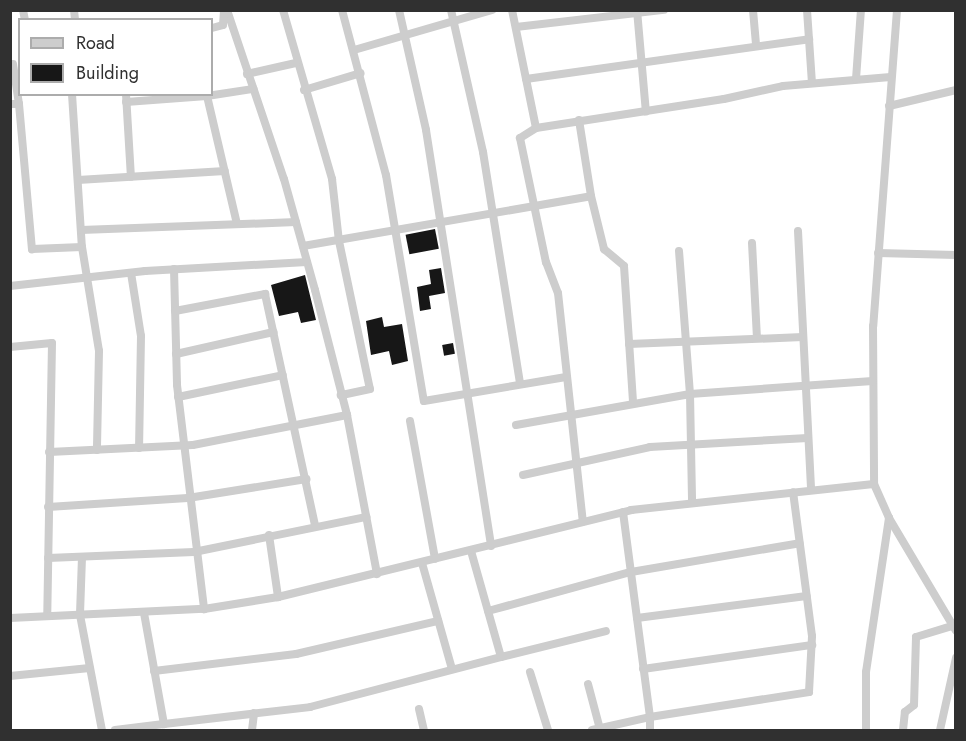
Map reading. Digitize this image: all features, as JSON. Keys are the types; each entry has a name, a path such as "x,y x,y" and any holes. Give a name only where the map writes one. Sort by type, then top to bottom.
{"street":[{"path":"213,28 223,25 226,10"},
{"path":"226,10 303,246 347,415 377,573"},
{"path":"282,10 332,179 339,241 370,389 341,395"},
{"path":"342,10 361,73 396,231 424,401 566,377"},
{"path":"399,10 441,222 490,546"},
{"path":"451,10 493,211 520,384"},
{"path":"354,50 492,10"},
{"path":"512,10 536,128"},
{"path":"516,27 664,10"},
{"path":"753,10 756,46"},
{"path":"807,10 812,83"},
{"path":"856,79 861,10"},
{"path":"897,10 878,253 873,381 874,484 888,518 954,629 916,637 914,705 905,712 903,730"},
{"path":"638,12 640,64 646,112"},
{"path":"526,79 809,39"},
{"path":"247,74 296,63"},
{"path":"14,64 15,104 32,249 82,248"},
{"path":"304,90 361,73"},
{"path":"583,522 574,463 558,293 546,262 520,138 536,128 579,120 646,112 812,83 891,77"},
{"path":"213,95 253,89"},
{"path":"889,106 956,90"},
{"path":"72,96 82,248 99,351 97,450"},
{"path":"132,177 126,98 207,96 237,224"},
{"path":"579,120 591,196 604,249 624,266 633,403"},
{"path":"78,180 225,171"},
{"path":"303,246 396,231 493,211 591,196"},
{"path":"81,230 296,222"},
{"path":"798,231 811,490"},
{"path":"752,243 757,338"},
{"path":"679,251 684,342 690,394 689,444 692,503"},
{"path":"878,253 956,255"},
{"path":"10,286 174,269 307,262"},
{"path":"174,269 176,354 182,445 194,552 204,609"},
{"path":"131,273 141,336 139,448"},
{"path":"175,312 265,294 315,525"},
{"path":"176,354 274,333"},
{"path":"629,344 802,337"},
{"path":"10,347 52,343 47,616"},
{"path":"178,397 283,375"},
{"path":"516,425 569,413 690,394 873,381"},
{"path":"49,452 182,445 347,415"},
{"path":"410,421 435,559"},
{"path":"523,475 650,447 808,438"},
{"path":"48,507 188,498 306,479"},
{"path":"10,618 204,609 278,597 623,512 874,484"},
{"path":"588,684 596,730 650,717 809,692 812,645 793,492"},
{"path":"623,512 650,730"},
{"path":"48,558 194,552 315,525 366,517"},
{"path":"866,730 866,672 888,518"},
{"path":"269,535 278,597"},
{"path":"488,611 631,572 800,543"},
{"path":"471,551 501,657"},
{"path":"82,557 80,615 102,730"},
{"path":"422,562 452,669"},
{"path":"637,618 807,596"},
{"path":"144,613 164,724"},
{"path":"154,671 296,654 438,621"},
{"path":"115,730 310,707 606,631"},
{"path":"643,669 812,645"},
{"path":"940,730 956,658"},
{"path":"10,676 90,668"},
{"path":"530,672 548,730"},
{"path":"419,709 424,730"},
{"path":"252,730 254,713"},
{"path":"196,719 196,730"}],"building":[{"path":"435,229 439,249 409,254 406,235"},
{"path":"441,268 445,293 429,296 431,309 420,311 417,287 431,284 429,270"},
{"path":"305,275 316,320 301,323 298,312 279,316 271,285"},
{"path":"382,317 384,327 402,324 408,361 392,365 389,351 371,355 366,321"},
{"path":"453,343 455,354 444,356 442,345"}]}
